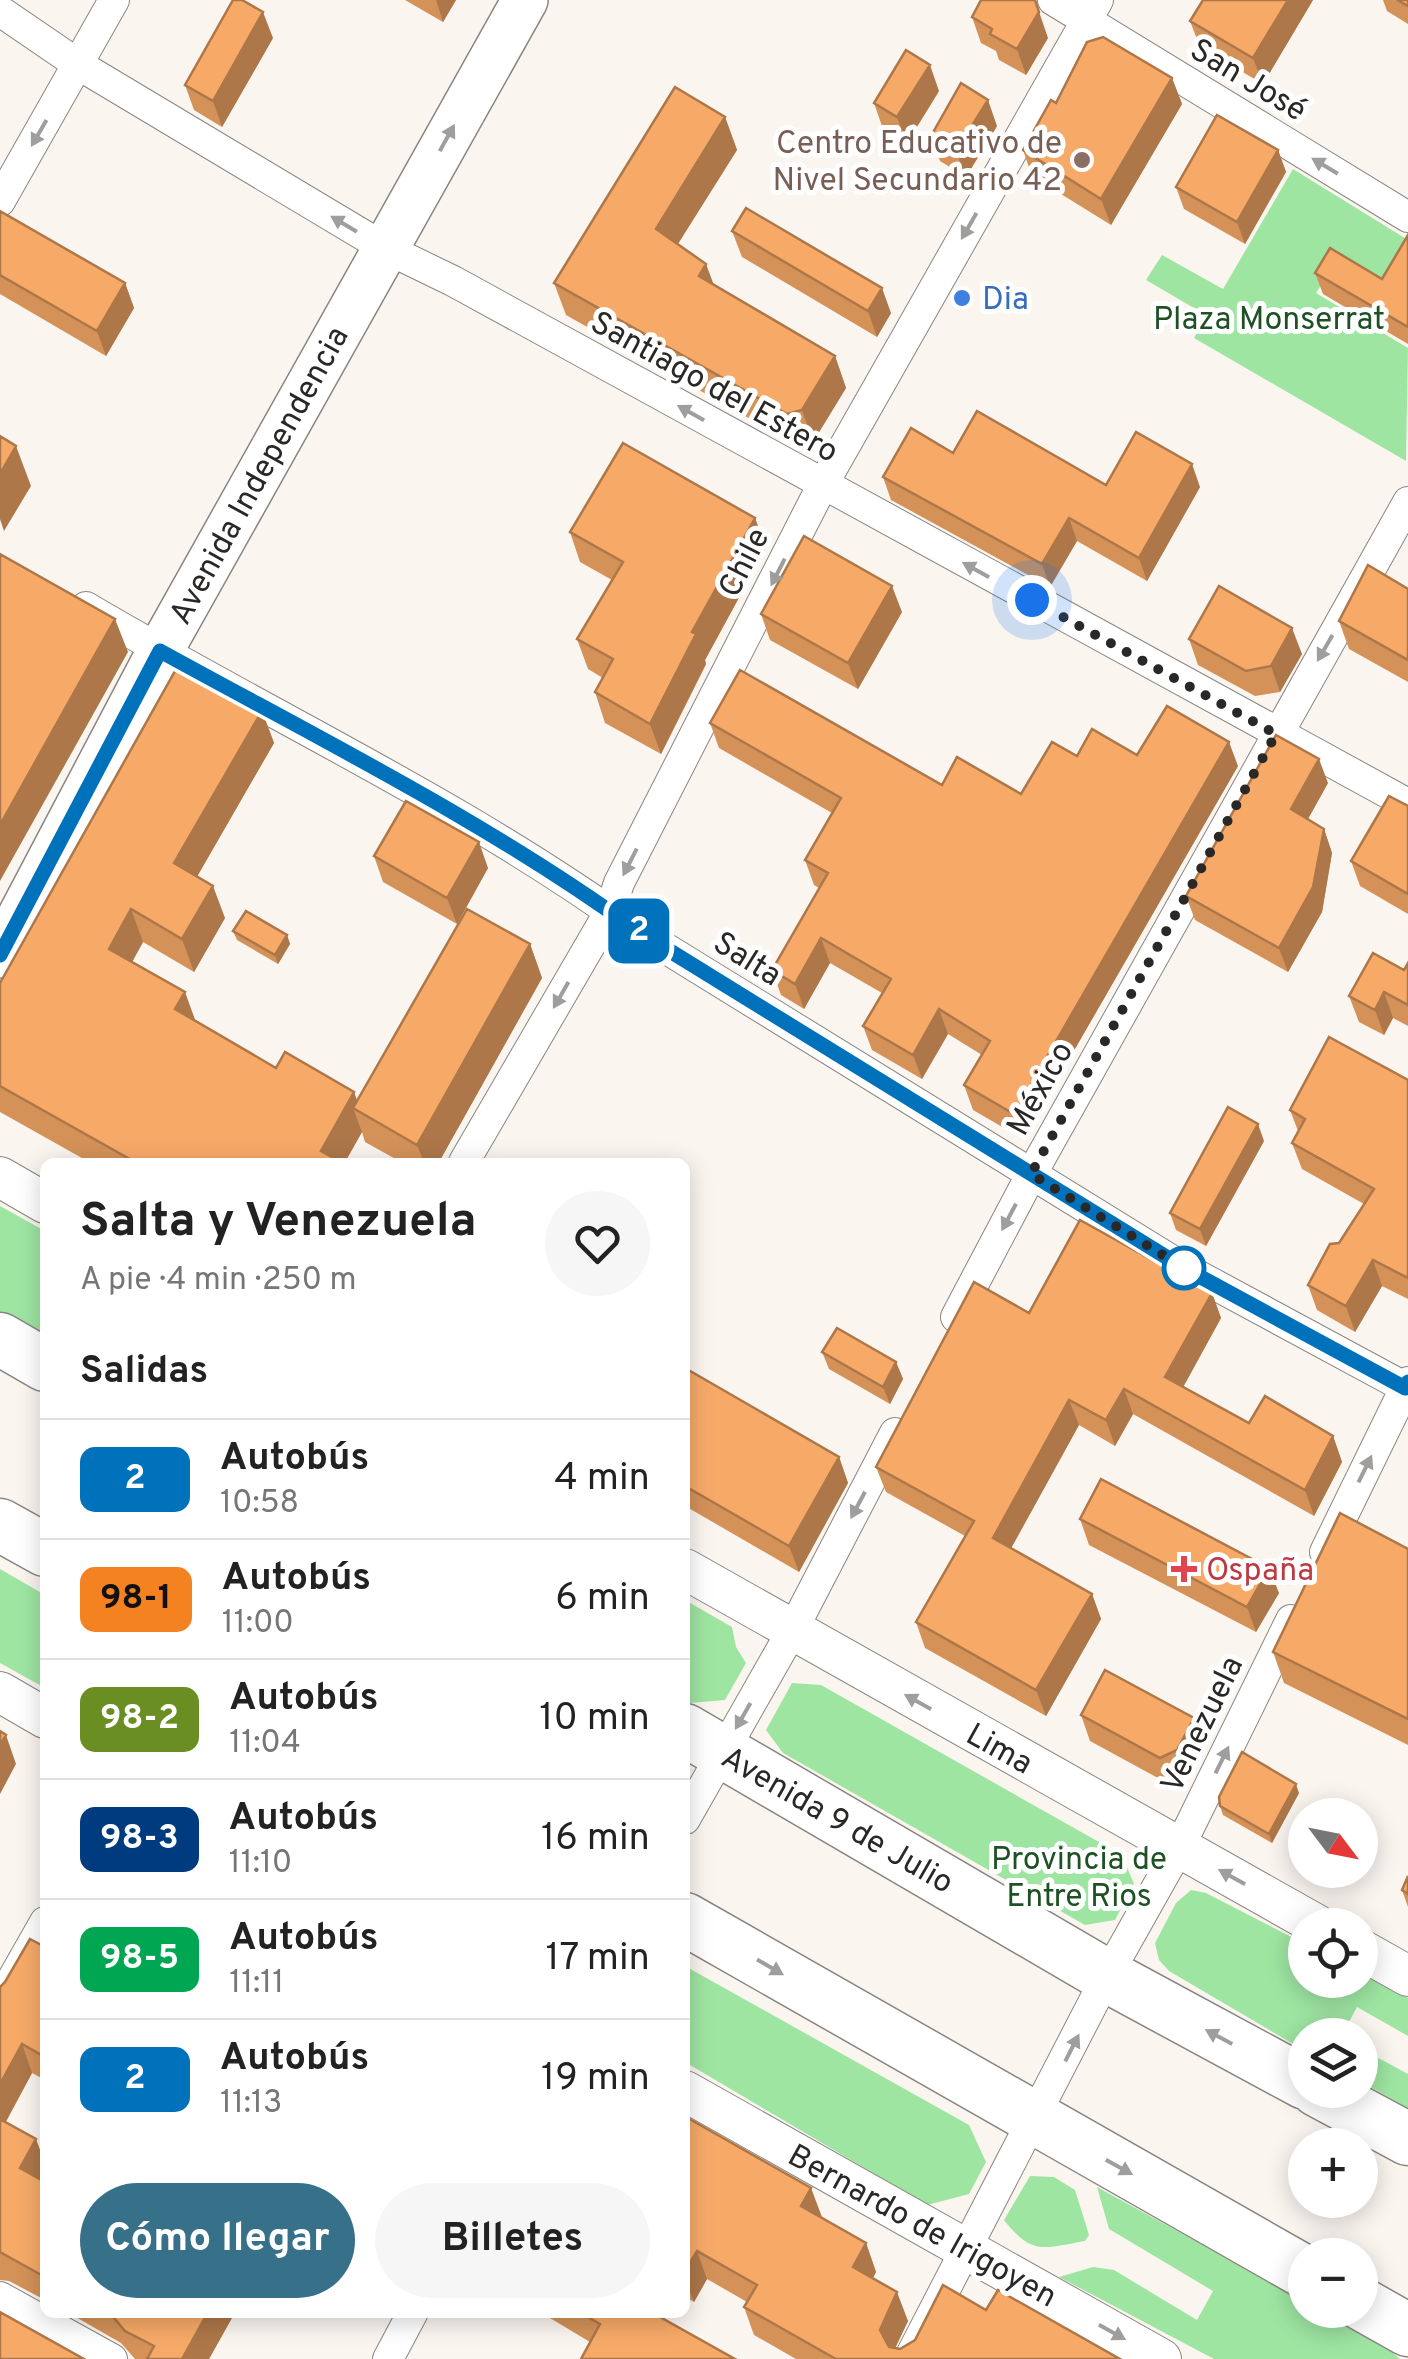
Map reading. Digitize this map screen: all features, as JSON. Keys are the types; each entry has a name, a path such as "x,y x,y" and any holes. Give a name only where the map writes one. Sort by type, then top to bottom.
{"highway":[{"path":"0,1339 40,1362"},
{"path":"0,1524 40,1547"},
{"name":"Avenida 9 de Julio","path":"704,1741 1106,1976 1288,2074"},
{"path":"690,1922 1288,2262"},
{"path":"1350,2108 1408,2139"},
{"path":"1378,2312 1408,2330"}],"main road":[{"name":"Avenida Independencia","path":"0,955 160,651 525,0"}],"street":[{"path":"0,201 114,0"},
{"name":"San José","path":"1054,0 1092,10 1408,217"},
{"name":"Chile","path":"466,1158 610,910 619,883 822,486 1092,10"},
{"name":"Santiago del Estero","path":"0,11 79,65 385,248 1408,804"},
{"name":"México","path":"939,1350 1031,1174 1408,502"},
{"name":"Salta","path":"64,594 436,802 590,894 1184,1268 1407,1386"},
{"path":"0,1178 40,1200"},
{"name":"Venezuela","path":"909,2359 1106,1976 1179,1848 1407,1386"},
{"path":"690,1799 704,1741 792,1631 912,1403"},
{"name":"Lima","path":"690,1572 1288,1909"},
{"path":"0,1692 40,1715"},
{"path":"0,2001 40,1931"},
{"path":"1378,1959 1408,1976"},
{"name":"Bernardo de Irigoyen","path":"690,2094 1160,2359"},
{"path":"0,2296 112,2359"},
{"path":"388,2359 410,2318"}],"green space":[{"name":"Plaza Monserrat","path":"1293,169 1408,240 1392,285 1341,254 1316,293 1408,348 1406,461 1194,338 1206,315 1146,280 1162,255 1223,289"},
{"path":"0,1206 40,1228 40,1334 0,1312"},
{"path":"0,1569 40,1592 40,1685 0,1663"},
{"path":"690,1603 732,1627 736,1647 746,1663 725,1700 690,1703"},
{"name":"Provincia de Entre Rios","path":"792,1683 821,1685 1122,1855 1134,1884 1115,1920 1085,1925 783,1753 766,1730"},
{"path":"1191,1890 1206,1893 1288,1935 1288,1998 1378,1998 1378,1982 1408,1998 1408,2036 1357,2007 1351,2018 1288,2018 1288,2041 1169,1971 1159,1960 1155,1943 1176,1903"},
{"path":"690,1969 969,2125 986,2162 969,2194 927,2205 690,2065"},
{"path":"1378,2058 1408,2074 1408,2108 1378,2091"},
{"path":"1030,2176 1054,2177 1075,2190 1089,2235 1085,2241 1040,2247 1014,2232 1004,2220"},
{"path":"1097,2187 1288,2292 1288,2328 1353,2328 1400,2359 1214,2359 1059,2277 1093,2267 1114,2270 1197,2320 1213,2291 1109,2229"}],"building":[{"path":"233,0 242,0 263,12 213,101 185,85"},
{"path":"981,0 1035,0 1039,12 1017,49 990,34 992,29 972,17"},
{"path":"1203,0 1288,0 1253,58 1190,21"},
{"path":"1103,37 1172,78 1101,199 1023,150 1051,100 1056,103 1087,42"},
{"path":"906,50 930,65 897,117 874,103"},
{"path":"961,83 988,100 956,151 931,136"},
{"path":"675,87 725,117 656,229 706,264 699,276 835,356 802,410 787,414 554,283"},
{"path":"1217,115 1278,150 1237,222 1176,187"},
{"path":"746,208 882,288 868,311 732,231"},
{"path":"0,211 125,283 97,331 0,275"},
{"path":"1408,235 1408,327 1315,273 1330,248 1382,279"},
{"path":"977,411 1106,485 1136,432 1192,464 1139,558 1069,518 1042,564 883,477 911,428 953,453"},
{"path":"0,436 16,446 0,474"},
{"path":"623,443 755,518 692,632 696,634 650,724 595,692 613,659 577,639 623,562 570,532"},
{"path":"804,536 892,586 848,663 761,614"},
{"path":"0,554 115,619 0,825"},
{"path":"1368,565 1408,589 1408,660 1339,621"},
{"path":"1219,586 1292,628 1271,666 1246,671 1189,639"},
{"path":"179,664 262,711 174,863 213,886 182,939 131,909 109,949 185,992 175,1009 276,1068 285,1052 354,1092 321,1151 334,1158 128,1158 0,1086 0,983"},
{"path":"740,670 942,785 957,757 1021,794 1052,742 1077,756 1092,729 1137,755 1167,706 1229,742 1014,1114 964,1085 990,1041 939,1009 913,1055 863,1026 891,979 821,938 795,984 772,970 828,873 805,860 841,798 710,723"},
{"path":"1276,735 1319,759 1291,809 1324,829 1313,887 1279,948 1186,896"},
{"path":"1389,796 1408,806 1408,894 1351,861"},
{"path":"406,801 479,842 447,898 374,856"},
{"path":"467,909 530,944 417,1145 353,1108"},
{"path":"246,911 287,935 275,955 233,931"},
{"path":"1373,953 1404,970 1408,963 1408,1005 1384,992 1375,1010 1349,996"},
{"path":"1329,1037 1408,1080 1408,1278 1373,1260 1346,1306 1308,1285 1330,1244 1339,1243 1374,1189 1292,1143 1305,1119 1290,1110"},
{"path":"1228,1107 1258,1124 1200,1229 1170,1213"},
{"path":"1080,1220 1212,1293 1165,1377 1249,1423 1265,1396 1333,1436 1305,1490 1124,1389 1106,1420 1069,1400 993,1538 1092,1594 1036,1690 916,1622 974,1521 876,1467 974,1282 1029,1313"},
{"path":"837,1328 896,1362 883,1387 822,1352"},
{"path":"690,1371 839,1457 789,1546 690,1489"},
{"path":"1101,1479 1269,1568 1247,1607 1080,1519"},
{"path":"1340,1513 1408,1549 1408,1719 1273,1652"},
{"path":"1105,1670 1194,1718 1177,1750 1160,1758 1081,1715"},
{"path":"1242,1752 1296,1784 1269,1834 1220,1806 1219,1797"},
{"path":"30,1939 40,1944 40,2054 22,2044 0,2084 0,1987"},
{"path":"0,2119 36,2139 20,2168 40,2179 40,2274 0,2252"},
{"path":"690,2119 811,2188 801,2206 866,2243 853,2267 897,2292 880,2330 889,2347 900,2349 915,2340 943,2285 986,2310 998,2290 1120,2359 836,2359 744,2307 757,2285 697,2251 690,2263"},
{"path":"0,2312 84,2359 0,2359"},
{"path":"114,2318 205,2318 182,2359 147,2359 154,2346 125,2331"},
{"path":"590,2318 662,2318 735,2359 581,2359 600,2324"}],"bus line":[{"name":"2","path":"0,955 160,651 436,802 590,894 636,930 1184,1268 1405,1388 1408,1382"}],"place":[{"name":"Centro Educativo de Nivel Secundario 42","path":"1082,160"},
{"name":"Dia","path":"962,298"},
{"name":"Ospaña","path":"1184,1569"}],"route":[{"path":"1032,600 1276,734 1031,1174 1184,1268"}]}
